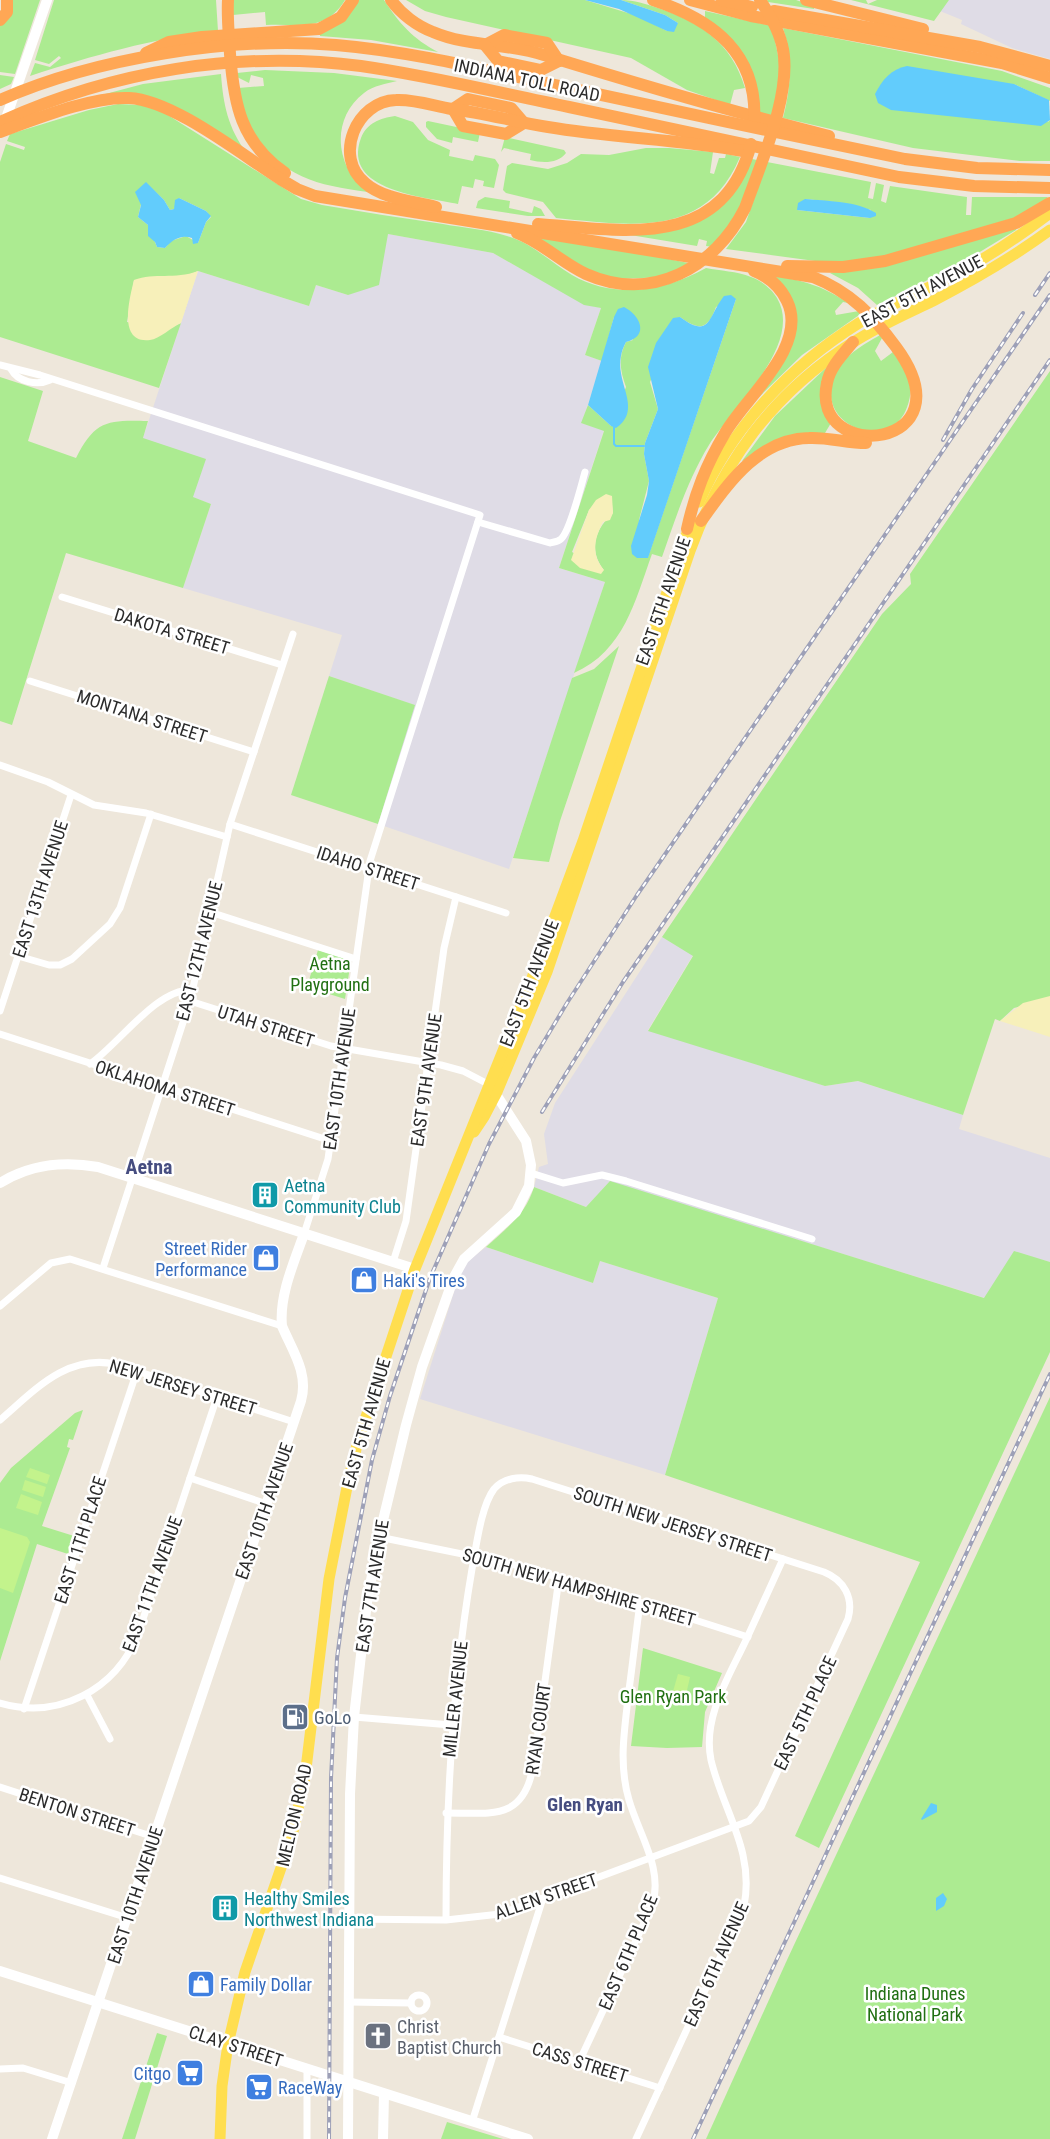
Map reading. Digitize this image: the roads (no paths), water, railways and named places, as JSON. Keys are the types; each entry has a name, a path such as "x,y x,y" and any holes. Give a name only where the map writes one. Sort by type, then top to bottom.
{"highway":[{"path":"0,20 7,12 7,0"},
{"path":"222,0 232,111 240,132 255,154 280,179"},
{"path":"225,21 228,0"},
{"path":"134,59 169,42 319,29 341,17 353,0"},
{"path":"391,0 405,15 432,32 485,45 544,55 559,61 619,76 708,111 796,132 876,147 906,159 977,168 1050,170"},
{"path":"537,224 641,231 673,226 696,216 715,203 726,192 743,168 751,142 755,108 748,77 741,61 732,48 711,26 695,16 653,0"},
{"path":"690,0 1002,63 1050,78"},
{"path":"722,0 748,11"},
{"path":"494,225 539,243 587,274 618,282 643,283 668,278 687,271 716,250 736,226 745,208 784,86 783,46 777,30 760,0"},
{"path":"807,0 961,39 980,47"},
{"path":"792,20 980,47 1050,66"},
{"name":"INDIANA TOLL ROAD","path":"0,100 27,88 134,59 259,43 343,46 449,63 708,111"},
{"path":"936,50 957,50 1022,64 1027,64 1030,60"},
{"name":"INDIANA TOLL ROAD","path":"0,122 65,96 129,78 214,64 295,62 360,66 428,78 791,157 946,184 1050,188"},
{"path":"230,83 239,116 251,139 267,159 290,177 319,189 396,203 436,207 537,224 771,271 788,266 843,267 886,261 1016,224 1050,203"},
{"path":"0,132 39,117 107,100 128,98 143,100 179,114 280,179 297,189 315,196 679,252 752,270 796,273 826,282 867,307"},
{"path":"436,207 384,194 365,184 352,166 350,142 359,121 375,107 386,101 409,101 453,109 466,109 524,123 593,134 728,144"},
{"path":"701,521 741,471 776,444 793,439 810,438 864,443 884,442 894,439 911,426 920,410 923,400 921,380 912,360 853,291 828,277 788,266"},
{"path":"688,529 695,495 711,458 732,423 788,344 792,320 790,306 771,271"},
{"path":"853,342 830,373 826,383 827,404 831,415 846,430 865,437 882,436 898,429 905,423 914,408 916,390 908,364 890,334"}],"main road":[{"name":"EAST 5TH AVENUE","path":"313,1722 329,1578 348,1482 374,1388 415,1269 470,1137 484,1117 492,1088 583,841 688,529 704,490 733,441 769,396 806,361 862,322 991,254 1050,213"},
{"name":"EAST 5TH AVENUE","path":"492,1088 547,972 701,521 728,466 777,404 814,370 853,342 997,266 1050,230"},
{"name":"MELTON ROAD","path":"220,2139 222,2086 228,2044 246,1972 292,1836 313,1722"}],"street":[{"path":"0,136 47,0"},
{"path":"0,365 27,374 33,373 48,381 480,515 478,522 550,542 556,542 561,539 566,530 585,472"},
{"path":"10,369 18,377 38,384 48,381"},
{"name":"EAST 10TH AVENUE","path":"52,2139 100,2003 154,1836 303,1394 304,1381 301,1368 282,1326 283,1303 327,1163 369,868 478,522"},
{"name":"DAKOTA STREET","path":"62,597 282,665"},
{"name":"EAST 12TH AVENUE","path":"104,1268 190,1000 226,837 292,634"},
{"name":"MONTANA STREET","path":"30,681 254,752"},
{"path":"0,765 42,779 94,805 150,814 226,837"},
{"name":"EAST 13TH AVENUE","path":"0,1011 71,795"},
{"path":"18,956 49,965 60,965 72,959 110,924 120,908 150,814"},
{"name":"IDAHO STREET","path":"230,824 506,913"},
{"name":"EAST 9TH AVENUE","path":"393,1262 406,1221 444,948 456,897"},
{"path":"210,912 356,959"},
{"path":"90,1064 166,997 182,990 192,990"},
{"name":"UTAH STREET","path":"190,1000 343,1048 429,1062 458,1070 492,1088"},
{"name":"OKLAHOMA STREET","path":"0,1036 331,1141"},
{"name":"EAST 7TH AVENUE","path":"348,2139 350,1794 354,1717 367,1602 379,1537 417,1384 456,1271 468,1254 516,1212 526,1193 531,1172 526,1141 492,1088"},
{"path":"0,1183 23,1170 61,1164 98,1167 415,1269"},
{"path":"531,1172 563,1183 602,1175 812,1240"},
{"path":"0,1306 56,1261 70,1259 104,1268 282,1326"},
{"name":"NEW JERSEY STREET","path":"0,1420 51,1377 68,1367 97,1362 136,1371 294,1422"},
{"name":"EAST 11TH PLACE","path":"24,1709 136,1371"},
{"name":"EAST 11TH AVENUE","path":"24,1709 54,1706 87,1695 115,1672 134,1644 217,1397"},
{"path":"190,1478 267,1504"},
{"name":"SOUTH NEW JERSEY STREET","path":"498,1485 515,1478 529,1478 831,1575 844,1586"},
{"name":"MILLER AVENUE","path":"446,1920 446,1813 451,1725 463,1621 474,1556 487,1504 498,1485"},
{"name":"SOUTH NEW HAMPSHIRE STREET","path":"379,1537 474,1556 559,1578 748,1637"},
{"name":"EAST 6TH AVENUE","path":"636,2139 744,1906 747,1873 743,1850 711,1760 710,1733 715,1708 783,1559"},
{"name":"RYAN COURT","path":"446,1813 498,1812 519,1801 527,1792 533,1773 559,1578"},
{"name":"EAST 5TH PLACE","path":"734,1827 753,1818 761,1807 845,1627 851,1606 844,1586"},
{"name":"EAST 6TH PLACE","path":"579,2062 652,1906 656,1878 629,1801 622,1764 640,1603"},
{"path":"87,1695 110,1739"},
{"path":"0,1703 24,1709"},
{"path":"354,1717 451,1725"},
{"name":"BENTON STREET","path":"0,1787 154,1836"},
{"name":"ALLEN STREET","path":"348,1919 446,1920 500,1914 734,1827"},
{"path":"0,1878 128,1918"},
{"path":"472,2122 543,1898"},
{"name":"CLAY STREET","path":"0,1971 528,2139"},
{"path":"348,2002 411,2003"},
{"name":"CASS STREET","path":"499,2037 660,2088"},
{"path":"0,2069 22,2068 72,2083"},
{"path":"307,2069 307,2139"},
{"path":"383,2139 384,2094"}],"water":[{"path":"585,0 621,0 665,15 678,23 674,32 667,31 619,9"},
{"path":"907,66 1014,84 1049,100 1050,120 1041,126 891,110 878,103 875,94 884,80 892,72"},
{"path":"146,182 164,200 170,210 174,209 175,200 179,198 206,211 211,216 206,222 198,243 193,244 192,238 180,237 165,248 157,247 155,242 148,236 148,225 138,217 141,205 135,192"},
{"path":"805,199 860,206 876,213 876,216 870,218 797,210 798,203"},
{"path":"731,295 736,299 648,558 637,558 632,554 631,546 647,495 649,481 644,454 645,443 658,409 648,367 656,343 673,318 680,317 690,324 703,326 708,323 724,296"},
{"path":"624,307 638,320 640,330 638,335 626,342 620,361 628,409 623,422 616,428 611,426 588,405 614,317 618,309"},
{"path":"931,1803 937,1805 937,1812 922,1820 921,1819"},
{"path":"943,1893 947,1899 944,1906 936,1911 936,1898"}],"waterway":[{"path":"614,427 614,444 616,446 644,446"}],"railway":[{"path":"1035,295 1050,273"},
{"path":"329,2139 331,1778 337,1658 345,1598 372,1460 390,1396 430,1278 489,1144 534,1058 567,1003 637,895 1050,295"},
{"path":"943,440 972,389 1023,313"},
{"path":"542,1112 623,982 1050,360"},
{"path":"693,2139 1050,1374"}],"place":[{"name":"Aetna Community Club","path":"265,1195"},
{"name":"Street Rider Performance","path":"266,1258"},
{"name":"Haki's Tires","path":"364,1280"},
{"name":"GoLo","path":"295,1717"},
{"name":"Healthy Smiles Northwest Indiana","path":"225,1908"},
{"name":"Family Dollar","path":"201,1984"},
{"name":"Christ Baptist Church","path":"378,2036"},
{"name":"Citgo","path":"190,2073"},
{"name":"RaceWay","path":"259,2087"}],"district":[{"name":"Aetna","path":"149,1167"},
{"name":"Glen Ryan","path":"585,1804"}],"park label":[{"name":"Aetna Playground","path":"330,973"},
{"name":"Glen Ryan Park","path":"673,1696"},
{"name":"Indiana Dunes National Park","path":"915,2004"}]}
